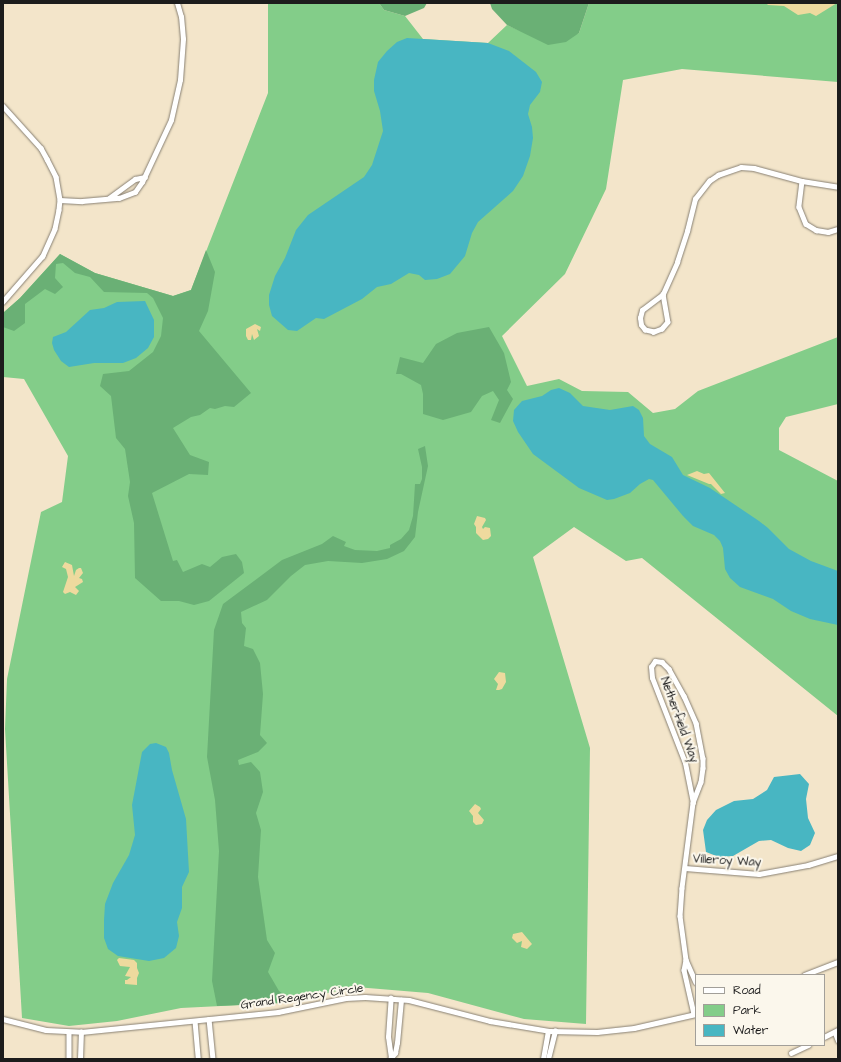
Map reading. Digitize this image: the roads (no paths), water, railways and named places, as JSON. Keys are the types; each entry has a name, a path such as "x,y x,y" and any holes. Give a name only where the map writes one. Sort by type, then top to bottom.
{"street":[{"path":"60,200 82,201 123,197 135,192 145,176 162,143 171,120 180,80 182,39 181,17 177,3"},
{"path":"3,106 41,148 56,177 60,200 60,210 55,229 43,256 3,302"},
{"path":"663,294 668,322 662,329 654,332 645,330 641,325 640,318 642,310 663,294 681,250 694,199 709,181 722,173 740,167 768,170 802,181 838,187"},
{"path":"108,198 135,179 145,176"},
{"path":"802,181 799,207 806,224 816,230 828,232 838,229"},
{"name":"Netherfield Way","path":"693,803 685,763 652,678 651,666 655,661 662,662 669,669 684,696 696,723 703,758 701,782 693,803 680,916 686,960 695,980"},
{"name":"Villeroy Way","path":"685,868 758,874 808,865 838,856"},
{"name":"Netherfield Way","path":"686,960 684,970 695,1014"},
{"path":"807,974 838,962"},
{"name":"Grand Regency Circle","path":"3,1019 46,1030 81,1032 278,1012 346,998 365,997 391,998 490,1021 548,1031 597,1032 634,1028 695,1014"},
{"path":"391,998 388,1037 391,1059"},
{"path":"391,1059 395,1053 397,1044 401,1000"},
{"path":"209,1019 213,1059"},
{"path":"195,1021 198,1059"},
{"path":"543,1059 548,1031"},
{"path":"548,1059 555,1031"},
{"path":"825,1036 836,1031 838,1040"},
{"path":"69,1032 69,1059"},
{"path":"80,1059 81,1032"},
{"path":"791,1053 806,1046"}],"water":[{"path":"407,38 488,43 509,51 536,72 542,82 540,92 530,105 528,114 532,127 533,138 530,156 523,176 513,191 478,222 472,233 465,256 450,274 437,279 425,280 419,275 409,273 391,284 377,287 362,299 324,319 316,318 297,331 288,330 272,316 269,305 269,295 275,276 285,258 296,230 308,215 364,177 372,165 383,131 380,111 374,91 374,80 378,62 397,42"},
{"path":"145,301 154,320 154,337 148,348 136,358 123,363 94,363 69,367 61,361 54,350 52,343 53,337 66,332 90,310 104,308 117,302"},
{"path":"559,388 570,393 583,406 610,410 633,406 639,410 643,418 644,436 650,444 672,457 683,475 710,488 759,521 789,549 811,561 838,571 838,625 810,619 791,611 773,599 740,587 730,578 725,569 723,548 720,541 714,535 693,526 653,480 649,479 640,484 630,493 607,500 579,488 533,454 518,432 513,421 514,410 522,401 542,396 551,390"},
{"path":"156,743 166,747 169,753 172,770 186,819 189,872 182,887 182,908 177,922 179,936 176,948 164,958 149,961 118,956 108,949 104,938 104,920 105,904 113,883 129,855 135,835 132,805 142,752 150,744"},
{"path":"800,774 809,784 806,799 808,818 815,833 810,845 801,851 788,848 771,840 759,841 733,856 719,857 706,852 703,830 707,820 716,810 734,801 753,799 767,790 774,777"}]}
